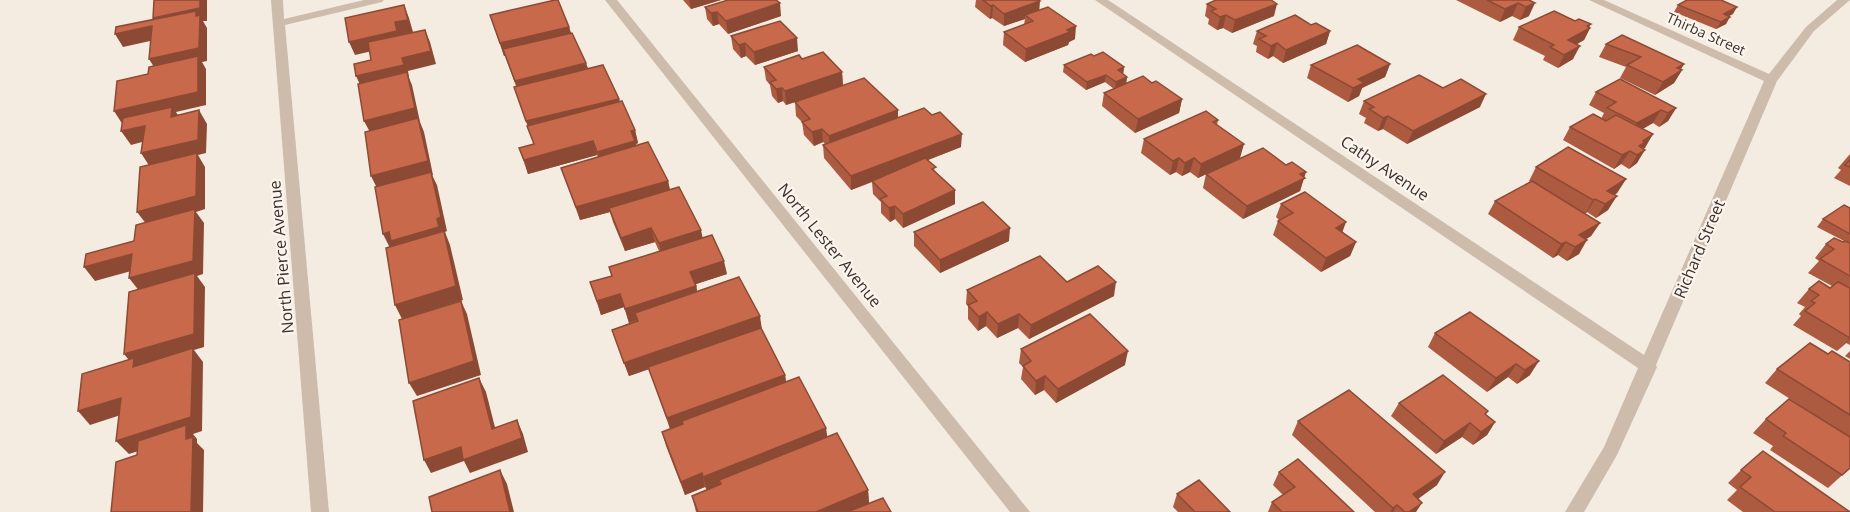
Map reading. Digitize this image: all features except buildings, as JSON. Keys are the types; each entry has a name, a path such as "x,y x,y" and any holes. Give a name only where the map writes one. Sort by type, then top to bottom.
{"street":[{"name":"North Pierce Avenue","path":"277,0 320,512"},
{"path":"280,23 378,0"},
{"name":"North Lester Avenue","path":"611,0 1021,512"},
{"name":"Cathy Avenue","path":"1101,0 1649,367"},
{"name":"Thirba Street","path":"1595,0 1771,80"},
{"name":"Richard Street","path":"1574,512 1611,450 1649,367 1771,80 1810,29 1844,0"}]}
